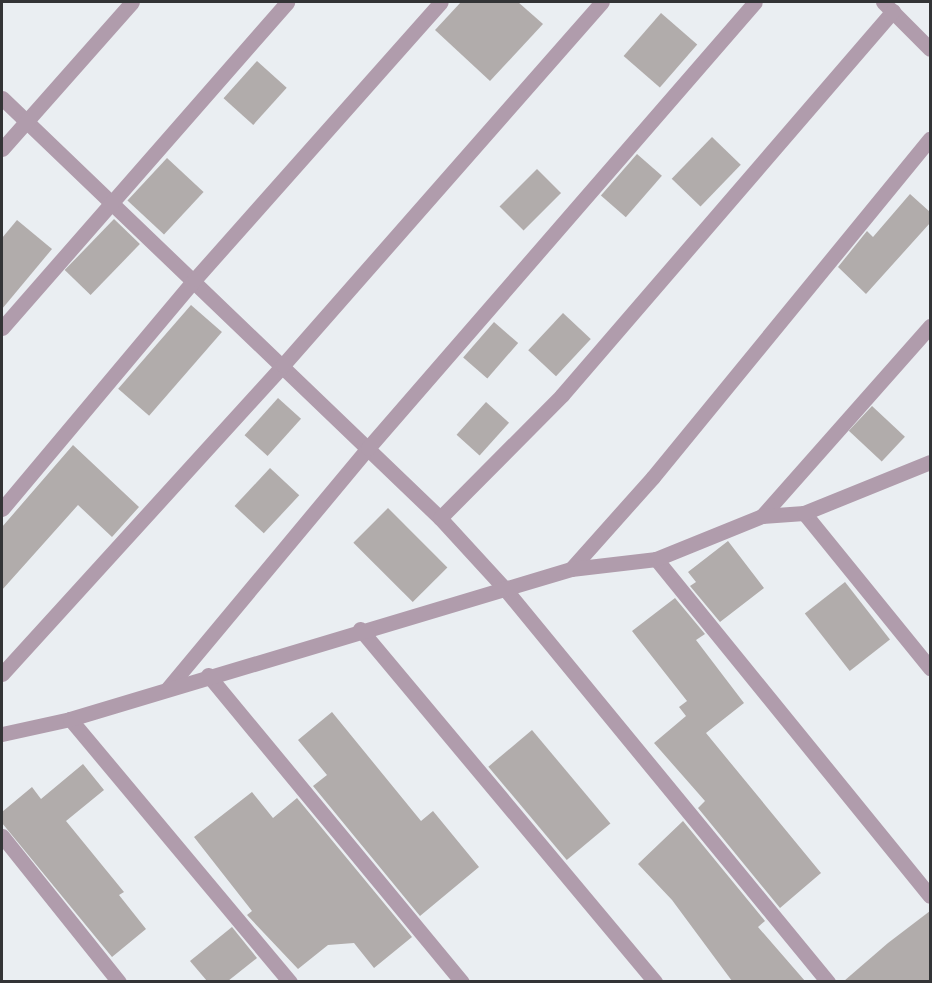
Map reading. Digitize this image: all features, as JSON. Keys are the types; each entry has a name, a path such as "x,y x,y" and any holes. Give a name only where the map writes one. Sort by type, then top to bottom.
{"street":[{"path":"2,149 132,2"},
{"path":"2,328 287,2"},
{"path":"2,509 195,279 441,2"},
{"path":"2,674 283,365 602,2"},
{"path":"168,688 368,448 755,2"},
{"path":"440,519 562,395 888,6 930,49"},
{"path":"2,98 195,279 440,519 505,590 828,981"},
{"path":"571,569 653,477 930,139"},
{"path":"762,516 930,326"},
{"path":"2,734 70,719 360,629 505,590 571,569 656,559 762,516 804,513 930,462"},
{"path":"804,513 930,668"},
{"path":"656,559 930,896"},
{"path":"360,629 655,981"},
{"path":"208,675 462,981"},
{"path":"70,719 290,981"},
{"path":"2,836 119,981"}],"building":[{"path":"461,2 518,2 543,24 490,81 435,30"},
{"path":"661,13 697,44 660,88 624,56"},
{"path":"257,61 287,88 253,125 224,98"},
{"path":"712,137 741,165 700,207 672,179"},
{"path":"637,154 662,176 626,217 601,196"},
{"path":"167,158 204,192 164,235 127,200"},
{"path":"537,169 561,193 524,231 500,206"},
{"path":"910,194 930,212 930,223 866,294 838,267 867,231 873,237"},
{"path":"114,219 140,244 91,295 65,270"},
{"path":"17,220 52,249 2,309 2,238"},
{"path":"191,305 222,332 149,416 118,389"},
{"path":"563,313 591,339 556,376 528,350"},
{"path":"494,322 518,343 487,378 463,357"},
{"path":"278,398 301,419 268,456 245,435"},
{"path":"486,402 509,423 480,455 457,435"},
{"path":"872,406 905,437 882,462 849,431"},
{"path":"73,445 139,507 112,537 78,505 2,590 2,527"},
{"path":"270,468 299,495 264,533 235,506"},
{"path":"388,508 447,567 413,602 353,543"},
{"path":"728,541 764,588 720,622 690,586 696,582 688,572"},
{"path":"845,582 890,640 850,671 805,613"},
{"path":"675,598 705,634 696,640 744,703 706,733 821,873 780,908 698,808 705,801 654,743 686,716 679,707 687,701 632,631"},
{"path":"332,712 421,821 433,811 479,867 420,916 313,786 327,775 298,740"},
{"path":"532,730 610,823 567,860 488,767"},
{"path":"83,764 104,790 66,821 124,892 119,895 146,929 112,957 2,823 2,812 32,787 41,799"},
{"path":"252,792 273,818 297,798 412,937 374,968 354,943 328,945 298,969 247,915 252,911 194,837"},
{"path":"683,821 765,921 758,927 805,981 732,981 672,900 638,864"},
{"path":"930,911 930,981 844,981 888,943"},
{"path":"232,927 257,958 228,981 207,981 190,961"}]}
